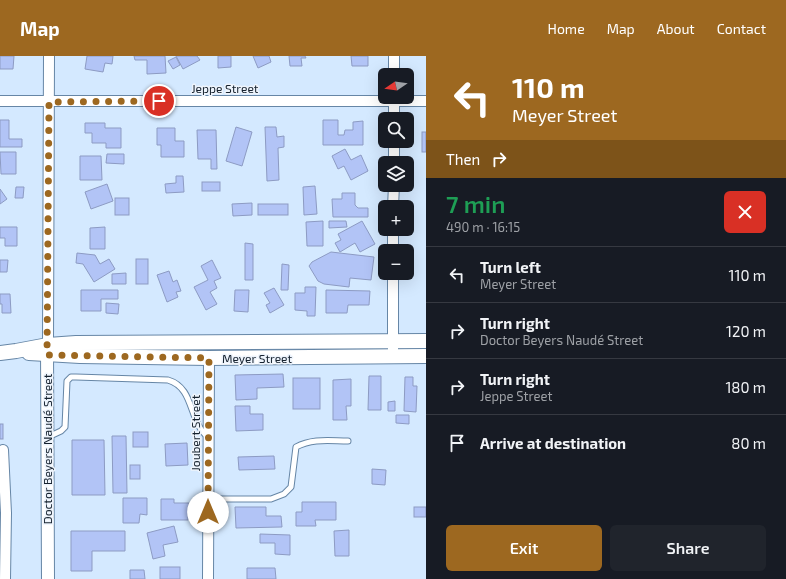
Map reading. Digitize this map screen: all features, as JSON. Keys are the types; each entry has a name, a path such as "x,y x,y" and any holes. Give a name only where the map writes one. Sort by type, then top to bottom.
{"main road":[{"path":"47,350 84,342 426,341"},
{"name":"Meyer Street","path":"0,353 47,350 209,358 426,356"}],"street":[{"name":"Doctor Beyers Naudé Street","path":"48,579 47,350 49,56"},
{"path":"394,56 394,68"},
{"name":"Jeppe Street","path":"0,101 49,102 378,99"},
{"name":"Jeppe Street","path":"414,100 426,101"},
{"path":"393,280 393,357"},
{"name":"Joubert Street","path":"208,579 209,358"},
{"path":"3,450 6,513 5,579"}],"lane":[{"path":"47,437 61,431 65,427 67,381 71,377 168,380 176,383 187,395 201,432 208,437"},
{"path":"208,499 271,498 284,494 291,487 296,447 305,442 317,440 348,441"}],"building":[{"path":"0,56 14,56 13,69 0,69"},
{"path":"87,56 113,56 112,64 105,63 103,72 85,69"},
{"path":"134,56 165,56 166,73 147,74 147,60 135,60"},
{"path":"176,56 197,56 200,60 183,69"},
{"path":"218,56 231,56 231,67 218,68"},
{"path":"253,56 269,56 271,62 258,68"},
{"path":"289,56 305,56 306,58 301,58 302,66 290,66"},
{"path":"351,56 368,56 368,66 352,66"},
{"path":"176,57 180,65 173,69 168,61"},
{"path":"0,120 9,120 9,139 22,139 22,147 0,147"},
{"path":"323,120 338,120 338,135 344,135 345,130 353,130 353,122 363,121 363,145 323,145"},
{"path":"85,123 105,123 105,128 121,128 121,148 106,148 106,143 92,143 92,133 85,133"},
{"path":"236,127 252,132 242,166 226,161"},
{"path":"265,127 276,127 277,137 284,136 284,147 278,148 279,180 267,181"},
{"path":"157,128 175,128 175,141 184,141 184,157 161,157 161,145 157,145"},
{"path":"197,130 216,130 217,169 211,169 211,159 198,159"},
{"path":"422,132 426,132 426,152 422,152"},
{"path":"345,149 351,160 361,155 368,171 351,180 344,166 338,169 332,156"},
{"path":"0,152 16,152 16,174 1,174"},
{"path":"107,154 124,154 124,164 106,163"},
{"path":"80,156 101,156 102,180 80,180"},
{"path":"176,176 183,176 184,192 166,193 165,184 176,183"},
{"path":"202,182 220,182 220,191 202,191"},
{"path":"107,184 113,201 91,209 85,192"},
{"path":"315,186 317,214 304,215 303,187"},
{"path":"16,187 24,187 23,198 15,198"},
{"path":"0,189 7,199 0,204"},
{"path":"342,193 355,193 355,205 358,208 368,208 368,217 333,217 332,199 342,199"},
{"path":"115,198 129,198 129,215 115,215"},
{"path":"252,203 252,215 233,216 232,204"},
{"path":"258,204 288,204 288,215 258,215"},
{"path":"323,221 323,246 307,246 306,222"},
{"path":"329,221 346,221 347,227 329,228"},
{"path":"362,221 375,244 360,252 355,243 340,252 335,243 341,240 338,234"},
{"path":"0,227 17,227 17,246 5,246 5,238 0,238"},
{"path":"105,227 105,249 90,249 90,228"},
{"path":"245,243 253,244 253,280 245,280"},
{"path":"331,252 374,257 371,280 350,278 349,287 324,284 318,281 309,266 312,262"},
{"path":"77,253 95,255 100,264 109,259 115,269 94,282 83,264 76,263"},
{"path":"136,259 148,259 148,284 136,284"},
{"path":"0,260 8,260 7,272 0,272"},
{"path":"212,260 221,278 214,281 217,288 210,292 217,304 206,310 194,287 208,280 201,266"},
{"path":"282,264 289,265 288,290 281,290"},
{"path":"169,271 173,282 177,280 181,291 176,292 178,297 167,302 157,275"},
{"path":"126,273 126,284 112,284 112,274"},
{"path":"305,287 316,287 315,316 307,316 307,311 295,310 295,293 305,293"},
{"path":"274,288 284,305 270,313 266,305 270,303 264,293"},
{"path":"81,290 118,290 118,299 101,299 101,311 81,311"},
{"path":"235,290 249,290 248,312 234,311"},
{"path":"326,290 370,291 369,305 348,305 347,313 326,313"},
{"path":"0,294 10,294 11,313 2,313"},
{"path":"106,303 119,304 118,314 106,313"},
{"path":"283,374 284,387 257,388 257,399 236,400 235,375"},
{"path":"369,376 381,376 381,410 368,410"},
{"path":"405,377 413,377 413,386 417,386 416,412 404,411"},
{"path":"293,378 320,378 320,409 293,409"},
{"path":"351,379 351,406 346,406 347,420 333,420 333,380"},
{"path":"395,401 395,411 388,411 388,402"},
{"path":"235,406 250,406 250,414 263,414 263,430 236,431"},
{"path":"396,415 409,415 409,424 396,423"},
{"path":"0,424 3,424 3,439 0,439"},
{"path":"133,432 148,432 148,447 133,447"},
{"path":"112,436 126,436 127,493 113,493"},
{"path":"72,440 104,440 105,495 72,495"},
{"path":"187,443 188,465 166,466 165,444"},
{"path":"274,456 275,469 239,470 238,457"},
{"path":"130,465 140,465 140,479 130,479"},
{"path":"372,469 386,470 385,485 372,484"},
{"path":"123,498 147,498 147,515 140,514 139,523 123,523"},
{"path":"161,499 174,499 174,503 189,503 188,520 161,520"},
{"path":"302,502 336,502 336,520 315,520 316,526 296,526 296,512 302,512"},
{"path":"235,507 266,507 266,516 281,516 282,527 236,528"},
{"path":"414,507 426,507 426,517 414,517"},
{"path":"174,526 178,542 163,545 165,556 153,559 147,533"},
{"path":"349,530 349,556 335,556 334,531"},
{"path":"71,531 125,531 125,551 92,551 92,571 71,571"},
{"path":"260,534 290,535 290,555 275,554 275,543 260,543"},
{"path":"160,567 180,567 180,579 160,579"},
{"path":"247,568 275,568 276,579 247,579"},
{"path":"130,570 144,570 145,579 130,579"}],"route":[{"path":"159,101 49,102 47,355 209,358 208,512"}]}
